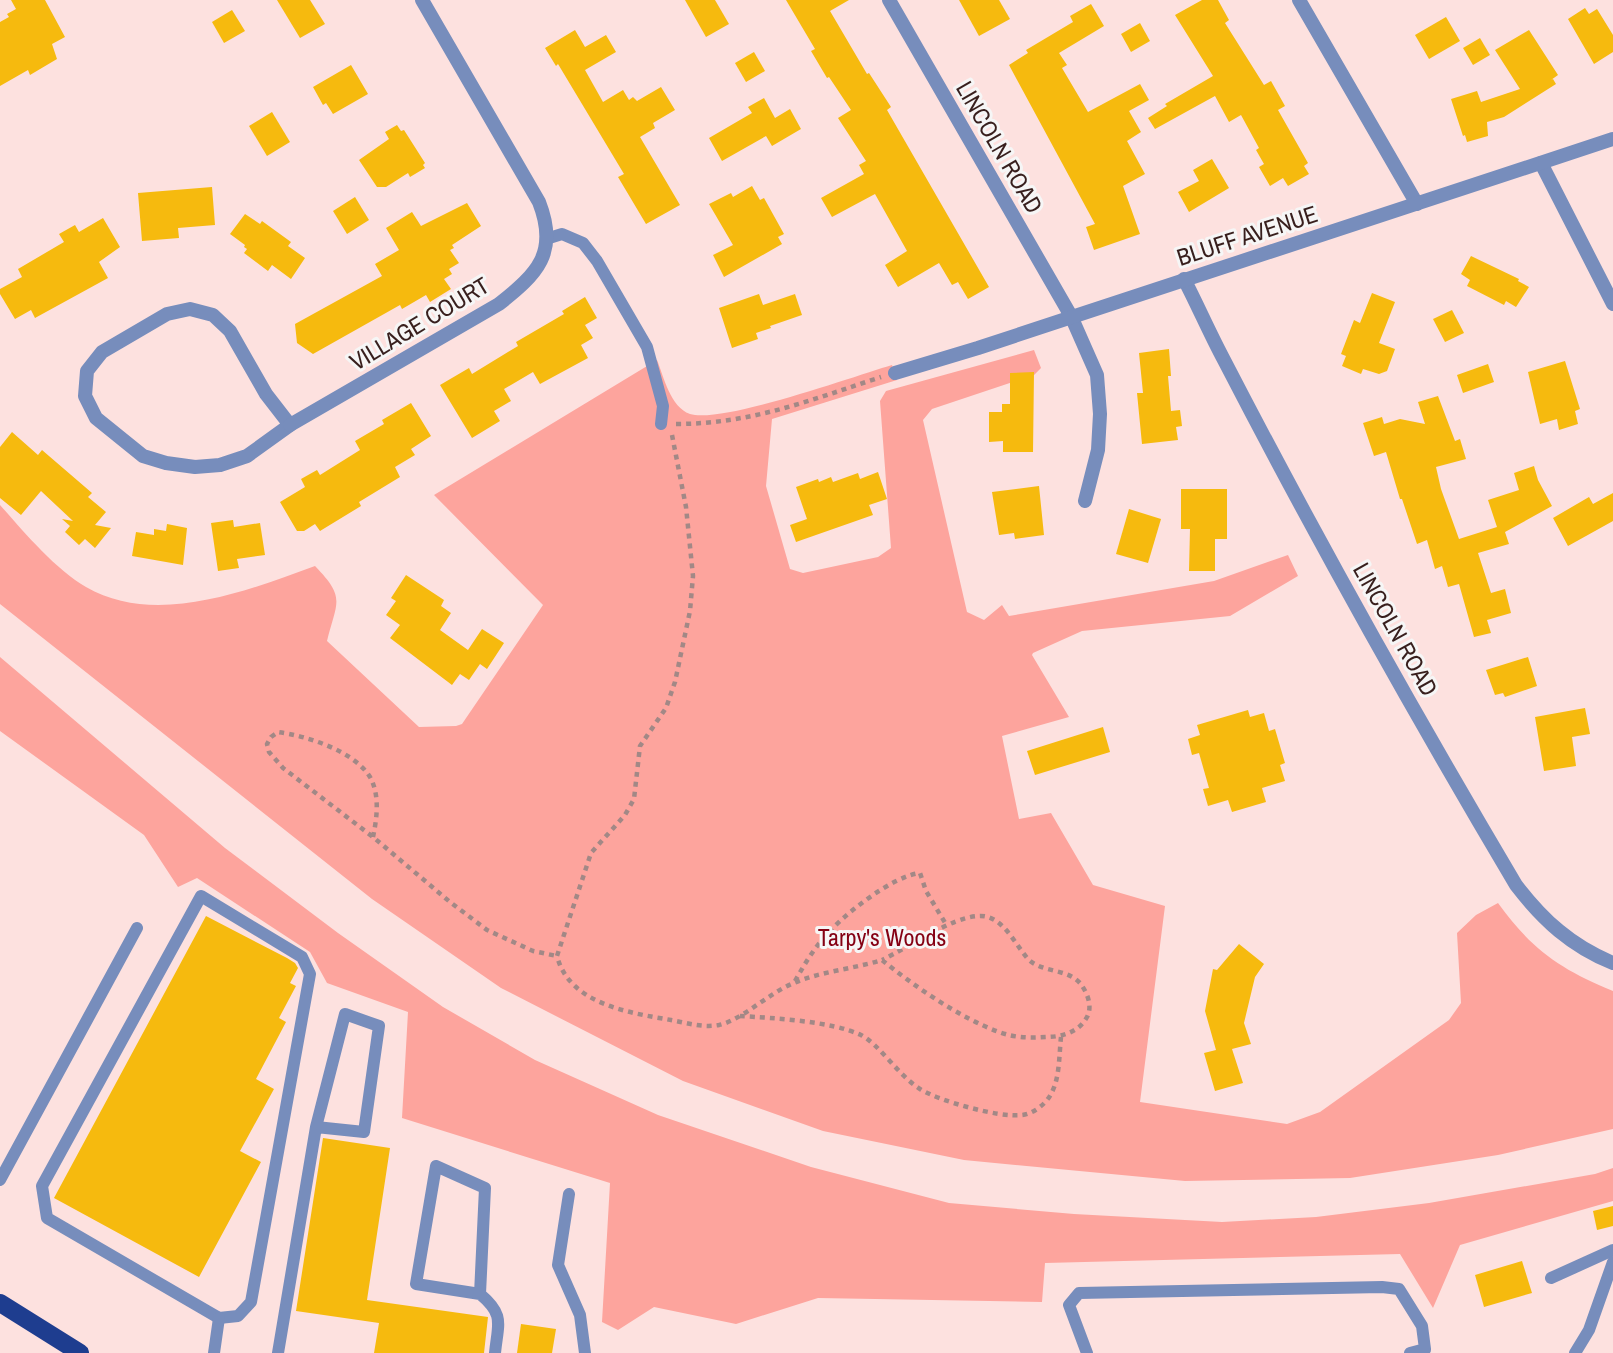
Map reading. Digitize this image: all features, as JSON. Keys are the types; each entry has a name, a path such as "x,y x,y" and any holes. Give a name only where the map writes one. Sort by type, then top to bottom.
{"main road":[{"path":"0,1303 80,1353"}],"street":[{"path":"422,0 539,202 546,219 546,239"},
{"name":"LINCOLN ROAD","path":"889,0 1071,316 1097,375 1100,414 1098,450 1084,501"},
{"path":"1299,0 1417,204"},
{"name":"BLUFF AVENUE","path":"895,373 1613,139"},
{"path":"1541,163 1613,304"},
{"name":"VILLAGE COURT","path":"290,425 266,394 230,331 213,315 190,309 167,314 102,352 87,371 85,396 96,418 143,456 195,467 220,465 247,456 290,425 499,304 529,281 543,259 546,239"},
{"name":"LINCOLN ROAD","path":"1184,279 1291,486 1381,650 1516,885 1536,911 1562,936 1613,963"}],"lane":[{"path":"546,239 562,234 583,243 607,274 646,347 663,406 662,424"},
{"path":"201,896 302,957 310,974 251,1302 238,1316 219,1318 47,1218 42,1186 201,896"},
{"path":"0,1180 137,928"},
{"path":"278,1353 316,1126 345,1014 379,1026 364,1132 316,1126"},
{"path":"480,1294 485,1188 436,1166 416,1284 480,1294 496,1307 498,1321 495,1353"},
{"path":"569,1194 558,1265 580,1315 585,1353"},
{"path":"1551,1279 1613,1250"},
{"path":"1575,1353 1589,1330 1613,1262"},
{"path":"1087,1353 1069,1305 1079,1293 1382,1287 1399,1289 1422,1326 1425,1349 1410,1353"},
{"path":"214,1353 219,1318"}],"path":[{"path":"882,960 913,984 999,1032 1024,1038 1061,1037 1082,1025 1089,1014 1089,998 1079,982 1062,972 1046,970 1031,961 993,918 978,916 947,926 882,960 855,969 795,982 774,992 739,1016 721,1024 706,1026 632,1014 604,1005 575,986 559,966 557,956 591,853 625,815 634,799 640,746 666,708 675,682 690,611 693,576 686,507 670,424 711,424 754,417 895,373"},
{"path":"373,837 377,816 376,795 370,778 356,762 327,746 293,734 278,732 271,737 267,744 270,752 283,768 373,837 450,902 487,930 533,951 557,956"},
{"path":"795,982 824,937 885,887 909,874 920,873 926,891 947,926"},
{"path":"739,1016 786,1019 861,1036 921,1090 1001,1115 1024,1115 1038,1108 1051,1096 1056,1082 1061,1037"}],"green space":[{"name":"Tarpy's Woods","path":"1034,350 1041,368 1034,375 932,409 923,420 967,612 984,620 1002,605 1009,616 1214,581 1288,555 1298,576 1230,616 1082,631 1033,653 1069,717 1002,736 1019,819 1051,813 1093,885 1165,906 1140,1102 1287,1124 1320,1112 1449,1020 1461,1003 1457,933 1476,915 1498,903 1535,946 1548,956 1577,975 1613,991 1613,1129 1498,1155 1350,1178 1185,1181 964,1160 823,1131 683,1081 501,988 372,899 0,604 0,505 63,570 86,587 113,599 171,605 201,601 231,594 315,566 335,593 336,608 327,641 419,727 456,726 462,724 543,605 434,495 657,360 677,405 690,414 706,415 758,406 892,365 897,380 772,419 766,486 790,569 803,573 878,557 891,548 880,401 886,391"},
{"path":"0,657 225,848 443,1007 535,1060 658,1115 811,1167 949,1203 1074,1214 1222,1222 1316,1217 1429,1203 1595,1174 1613,1168 1613,1201 1460,1245 1433,1308 1400,1254 1045,1263 1042,1302 818,1298 736,1324 654,1307 618,1330 602,1322 610,1183 402,1118 408,1012 327,983 310,952 197,878 178,887 144,835 0,731"}],"building":[{"path":"11,0 45,0 65,37 52,44 57,59 30,75 28,70 0,86 0,22 16,9"},
{"path":"277,0 310,0 325,24 300,38"},
{"path":"685,0 715,0 729,24 706,37"},
{"path":"786,0 849,0 830,11 867,74 869,73 891,107 887,110 989,287 968,299 958,282 952,285 939,263 898,287 885,265 907,251 875,194 832,217 821,198 864,174 859,165 866,161 838,118 851,110 811,51 815,49"},
{"path":"959,0 999,0 1010,19 979,36"},
{"path":"1202,0 1218,0 1229,20 1225,23 1264,85 1271,81 1285,106 1278,110 1308,163 1304,166 1309,174 1288,186 1283,178 1270,186 1259,167 1264,164 1256,150 1259,148 1241,115 1229,122 1215,96 1155,129 1148,118 1167,106 1165,104 1213,76 1175,15"},
{"path":"1091,4 1104,26 1059,53 1067,65 1062,68 1088,112 1140,84 1149,100 1129,111 1141,132 1127,141 1145,174 1123,186 1140,234 1094,250 1086,227 1095,224 1009,65 1028,53 1026,50 1073,22 1070,16"},
{"path":"1585,8 1589,14 1597,9 1613,35 1613,52 1594,64 1568,19"},
{"path":"232,10 245,31 224,43 212,22"},
{"path":"1446,17 1460,41 1429,59 1415,35"},
{"path":"1140,23 1150,41 1131,52 1121,34"},
{"path":"575,30 585,47 606,35 616,52 585,70 603,102 623,90 629,100 633,97 637,101 661,87 675,110 653,123 655,128 640,137 680,205 646,224 618,177 624,174 558,64 556,66 545,48"},
{"path":"1529,30 1558,75 1551,80 1556,84 1504,117 1487,122 1488,136 1467,142 1451,99 1477,91 1481,102 1520,89 1495,50"},
{"path":"1480,38 1490,55 1473,65 1463,48"},
{"path":"754,52 765,71 746,82 735,63"},
{"path":"351,65 368,94 333,114 326,103 323,105 313,87"},
{"path":"764,98 775,118 790,109 801,129 772,146 766,136 722,161 709,138 752,113 748,107"},
{"path":"272,112 290,142 267,156 249,126"},
{"path":"397,125 401,131 404,130 425,163 425,168 410,177 408,173 386,187 377,187 359,160 389,139 385,132"},
{"path":"1212,159 1229,188 1189,212 1178,192 1199,181 1193,170"},
{"path":"752,186 760,200 764,198 784,234 778,237 782,244 724,277 713,255 733,245 709,204 731,193 733,197"},
{"path":"212,187 215,225 178,228 179,238 142,241 138,193"},
{"path":"355,197 369,220 347,234 333,211"},
{"path":"467,203 481,226 452,245 454,248 450,250 459,263 449,269 452,274 444,279 451,289 430,302 426,295 402,309 400,305 313,354 297,343 295,324 382,276 375,264 399,250 386,228 412,212 421,226"},
{"path":"245,214 260,224 262,221 291,242 288,246 305,258 291,279 272,265 268,271 244,253 247,249 245,245 230,234"},
{"path":"103,218 120,247 99,262 108,278 35,318 31,310 15,319 0,294 0,289 22,277 18,269 64,242 59,234 75,225 79,232"},
{"path":"1471,256 1519,279 1518,281 1529,287 1516,307 1506,301 1504,305 1467,286 1470,280 1461,274"},
{"path":"1372,293 1395,302 1379,343 1395,349 1387,371 1379,374 1363,369 1361,374 1342,366 1346,356 1341,354 1354,320 1360,323"},
{"path":"759,294 763,305 795,294 802,315 770,326 771,328 756,333 758,339 732,348 719,308"},
{"path":"585,297 597,318 585,325 593,338 581,345 588,358 540,384 533,372 504,389 511,401 494,411 500,421 472,438 440,385 469,368 472,374 518,346 516,342 564,314 562,311"},
{"path":"1452,310 1464,333 1445,342 1433,319"},
{"path":"1169,349 1171,411 1180,410 1182,426 1176,427 1178,440 1142,444 1137,393 1143,393 1139,353"},
{"path":"1565,361 1580,409 1575,411 1578,424 1559,430 1557,419 1540,424 1528,372"},
{"path":"1488,364 1494,382 1463,393 1457,375"},
{"path":"1034,372 1033,452 1003,452 1003,441 989,442 989,412 1002,412 1002,404 1010,404 1010,373"},
{"path":"1438,396 1455,441 1460,439 1466,459 1436,467 1459,539 1497,527 1488,500 1519,490 1514,473 1534,466 1552,506 1505,532 1509,544 1478,553 1491,593 1505,589 1511,613 1487,620 1491,633 1474,637 1459,584 1448,587 1442,566 1435,569 1427,540 1417,544 1386,452 1374,456 1363,423 1382,417 1384,424 1400,419 1425,424 1418,402"},
{"path":"411,403 431,436 411,449 415,455 395,467 400,477 359,502 361,506 320,531 315,524 304,531 297,531 280,502 305,487 301,479 317,470 320,475 360,450 355,441 384,424 382,420"},
{"path":"12,432 38,455 42,450 92,493 88,497 106,512 95,525 111,528 95,548 85,539 79,545 65,532 70,526 62,519 73,521 41,491 21,515 0,498 0,447"},
{"path":"878,472 887,499 869,505 873,515 796,542 790,525 807,519 796,487 818,479 819,482 831,477 833,482 858,473 860,479"},
{"path":"1039,486 1044,535 1015,539 1014,533 999,535 992,492"},
{"path":"1181,489 1227,489 1227,539 1215,539 1215,571 1189,571 1190,529 1181,529"},
{"path":"1613,493 1613,521 1568,546 1553,518 1589,497 1593,504"},
{"path":"1129,509 1161,519 1148,563 1116,554"},
{"path":"233,520 234,527 260,523 265,555 237,559 239,568 218,571 211,523"},
{"path":"167,524 187,528 183,565 132,556 136,532 154,535 154,529 166,531"},
{"path":"406,575 444,600 441,606 451,613 440,630 468,650 482,629 504,643 487,669 480,664 469,680 460,674 452,685 390,638 400,625 386,615 396,601 391,598"},
{"path":"1528,657 1537,686 1505,697 1503,693 1495,695 1486,670"},
{"path":"1585,708 1590,734 1572,737 1576,766 1544,771 1535,717"},
{"path":"1248,710 1250,717 1264,713 1269,731 1275,729 1285,763 1280,765 1285,781 1262,788 1266,802 1232,812 1228,800 1208,806 1203,789 1209,788 1199,753 1192,755 1188,739 1200,735 1197,725"},
{"path":"1103,727 1110,752 1035,775 1027,751"},
{"path":"206,916 287,958 298,968 290,983 296,986 279,1018 286,1022 256,1079 274,1089 240,1151 261,1162 199,1277 54,1198"},
{"path":"1239,944 1264,964 1255,977 1244,1023 1251,1044 1232,1049 1243,1083 1215,1091 1204,1053 1216,1050 1205,1011 1213,969 1217,970"},
{"path":"323,1138 390,1148 367,1300 488,1317 484,1353 374,1353 379,1323 296,1311"},
{"path":"1613,1206 1613,1226 1597,1230 1593,1211"},
{"path":"1522,1261 1532,1293 1484,1307 1475,1275"},
{"path":"521,1324 556,1329 552,1353 517,1353"}]}
